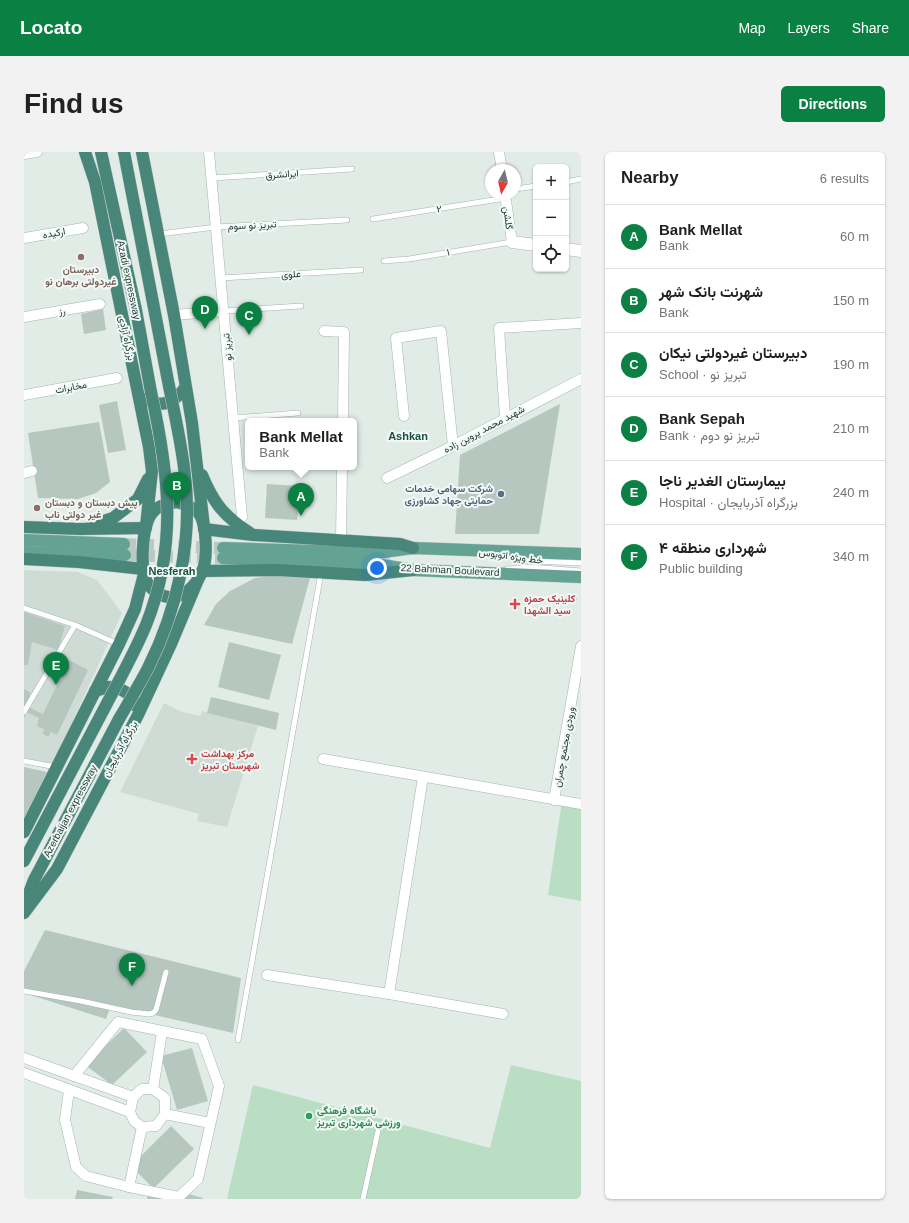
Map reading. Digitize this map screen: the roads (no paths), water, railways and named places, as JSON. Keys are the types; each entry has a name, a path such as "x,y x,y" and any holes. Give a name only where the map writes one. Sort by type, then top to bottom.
{"highway":[{"name":"بزرگراه آزادی","path":"85,152 95,182 139,396 152,471 146,527"},
{"name":"Azadi expressway","path":"101,152 136,310 161,440 167,480 168,516 166,551 157,590 146,624 130,660 104,710"},
{"name":"Azadi expressway","path":"119,719 148,667 164,630 176,592 184,553 187,515 186,478 180,436 168,386 124,152"},
{"path":"142,152 174,315 186,388 197,462 204,528 205,551 201,573 192,587 182,595 168,597 155,592 147,583 144,572 143,549 146,527 152,513 162,505 176,502 189,505 198,513 204,528"},
{"path":"139,396 152,403 165,404 177,398 186,388"},
{"path":"197,462 210,493 223,512 236,524 253,535"},
{"path":"80,529 113,518 138,499 152,471"},
{"path":"24,527 80,529 146,527"},
{"path":"204,528 253,535 400,544 414,548"},
{"path":"24,559 79,562 144,572"},
{"path":"201,573 277,570 365,575 413,570"},
{"path":"24,832 119,644 135,609 144,572"},
{"name":"بزرگراه آذربایجان","path":"24,913 57,869 138,715 171,644 201,573"},
{"path":"95,691 110,687 124,691 134,701 138,715"},
{"name":"Azerbaijan expressway","path":"24,861 104,710"},
{"name":"Azerbaijan expressway","path":"24,906 34,880 119,719"}],"main road":[{"path":"24,540 124,550 24,552"},
{"name":"22 Bahman Boulevard","path":"581,554 414,548 376,554 223,553 374,564 413,570 581,577"}],"street":[{"path":"24,154 37,152"},
{"name":"تبریز نو","path":"209,152 242,517"},
{"path":"499,152 501,164"},
{"name":"گلشن","path":"506,200 512,242 533,245"},
{"name":"ارکیده","path":"24,238 83,228"},
{"path":"569,249 581,251"},
{"name":"رز","path":"24,317 100,304"},
{"path":"174,315 224,311"},
{"path":"505,418 499,328 581,323"},
{"path":"324,331 344,332 343,418"},
{"path":"404,416 396,338 441,331 453,446"},
{"name":"مخابرات","path":"24,395 117,378"},
{"name":"شهید محمد پروین زاده","path":"387,478 453,446 581,379"},
{"path":"340,541 342,470"},
{"name":"ورودی مجتمع چمران","path":"554,800 581,646"},
{"path":"323,759 581,804"},
{"path":"389,994 423,777"},
{"path":"267,975 503,1014"},
{"path":"69,1090 65,1120 76,1167 86,1176 129,1187 179,1196 198,1179 219,1086 202,1039 118,1022 74,1076"},
{"path":"153,1090 162,1032"},
{"path":"24,1058 133,1097"},
{"path":"24,1073 130,1112"},
{"path":"142,1089 153,1090 165,1098 165,1114 156,1126 142,1128 134,1122 130,1112 133,1097 142,1089"},
{"path":"165,1114 210,1123"},
{"path":"129,1187 142,1128"}],"lane":[{"name":"ایرانشرق","path":"212,178 352,169"},
{"path":"569,181 581,179"},
{"path":"521,188 533,186"},
{"name":"۲","path":"373,219 485,199"},
{"name":"تبریز نو سوم","path":"158,234 216,227 347,220"},
{"name":"۱","path":"384,262 512,242"},
{"name":"علوی","path":"221,278 361,270"},
{"path":"224,311 301,306"},
{"path":"233,418 298,413"},
{"name":"خط ویژه اتوبوس","path":"466,550 530,561 581,563"},
{"name":"خط ویژه اتوبوس","path":"464,571 530,567 581,571"},
{"path":"238,1040 321,573"},
{"path":"24,608 75,625 119,644"},
{"path":"24,712 75,625"},
{"path":"24,761 57,767"},
{"path":"24,990 149,1014 156,1010 166,972"},
{"path":"363,1199 378,1131"}],"tunnel":[{"path":"124,544 223,548"},
{"path":"125,555 223,558"}],"place":[{"name":"دبیرستان غیردولتی برهان نو","path":"81,257"},
{"name":"Bank Sepah","path":"205,329"},
{"name":"دبیرستان غیردولتی نیکان","path":"249,335"},
{"name":"شرکت سهامی خدمات حمایتی جهاد کشاورزی","path":"501,494"},
{"name":"شهرنت بانک شهر","path":"177,505"},
{"name":"پیش دبستان و دبستان غیر دولتی ناب","path":"37,508"},
{"name":"Bank Mellat","path":"301,516"},
{"name":"کلینیک حمزه سید الشهدا","path":"515,604"},
{"name":"بیمارستان الغدیر ناجا","path":"56,685"},
{"name":"مرکز بهداشت شهرستان تبریز","path":"192,759"},
{"name":"شهرداری منطقه ۴","path":"132,986"},
{"name":"باشگاه فرهنگی ورزشی شهرداری تبریز","path":"309,1116"}],"district":[{"name":"Ashkan","path":"408,436"},
{"name":"Nesferah","path":"172,571"}]}
